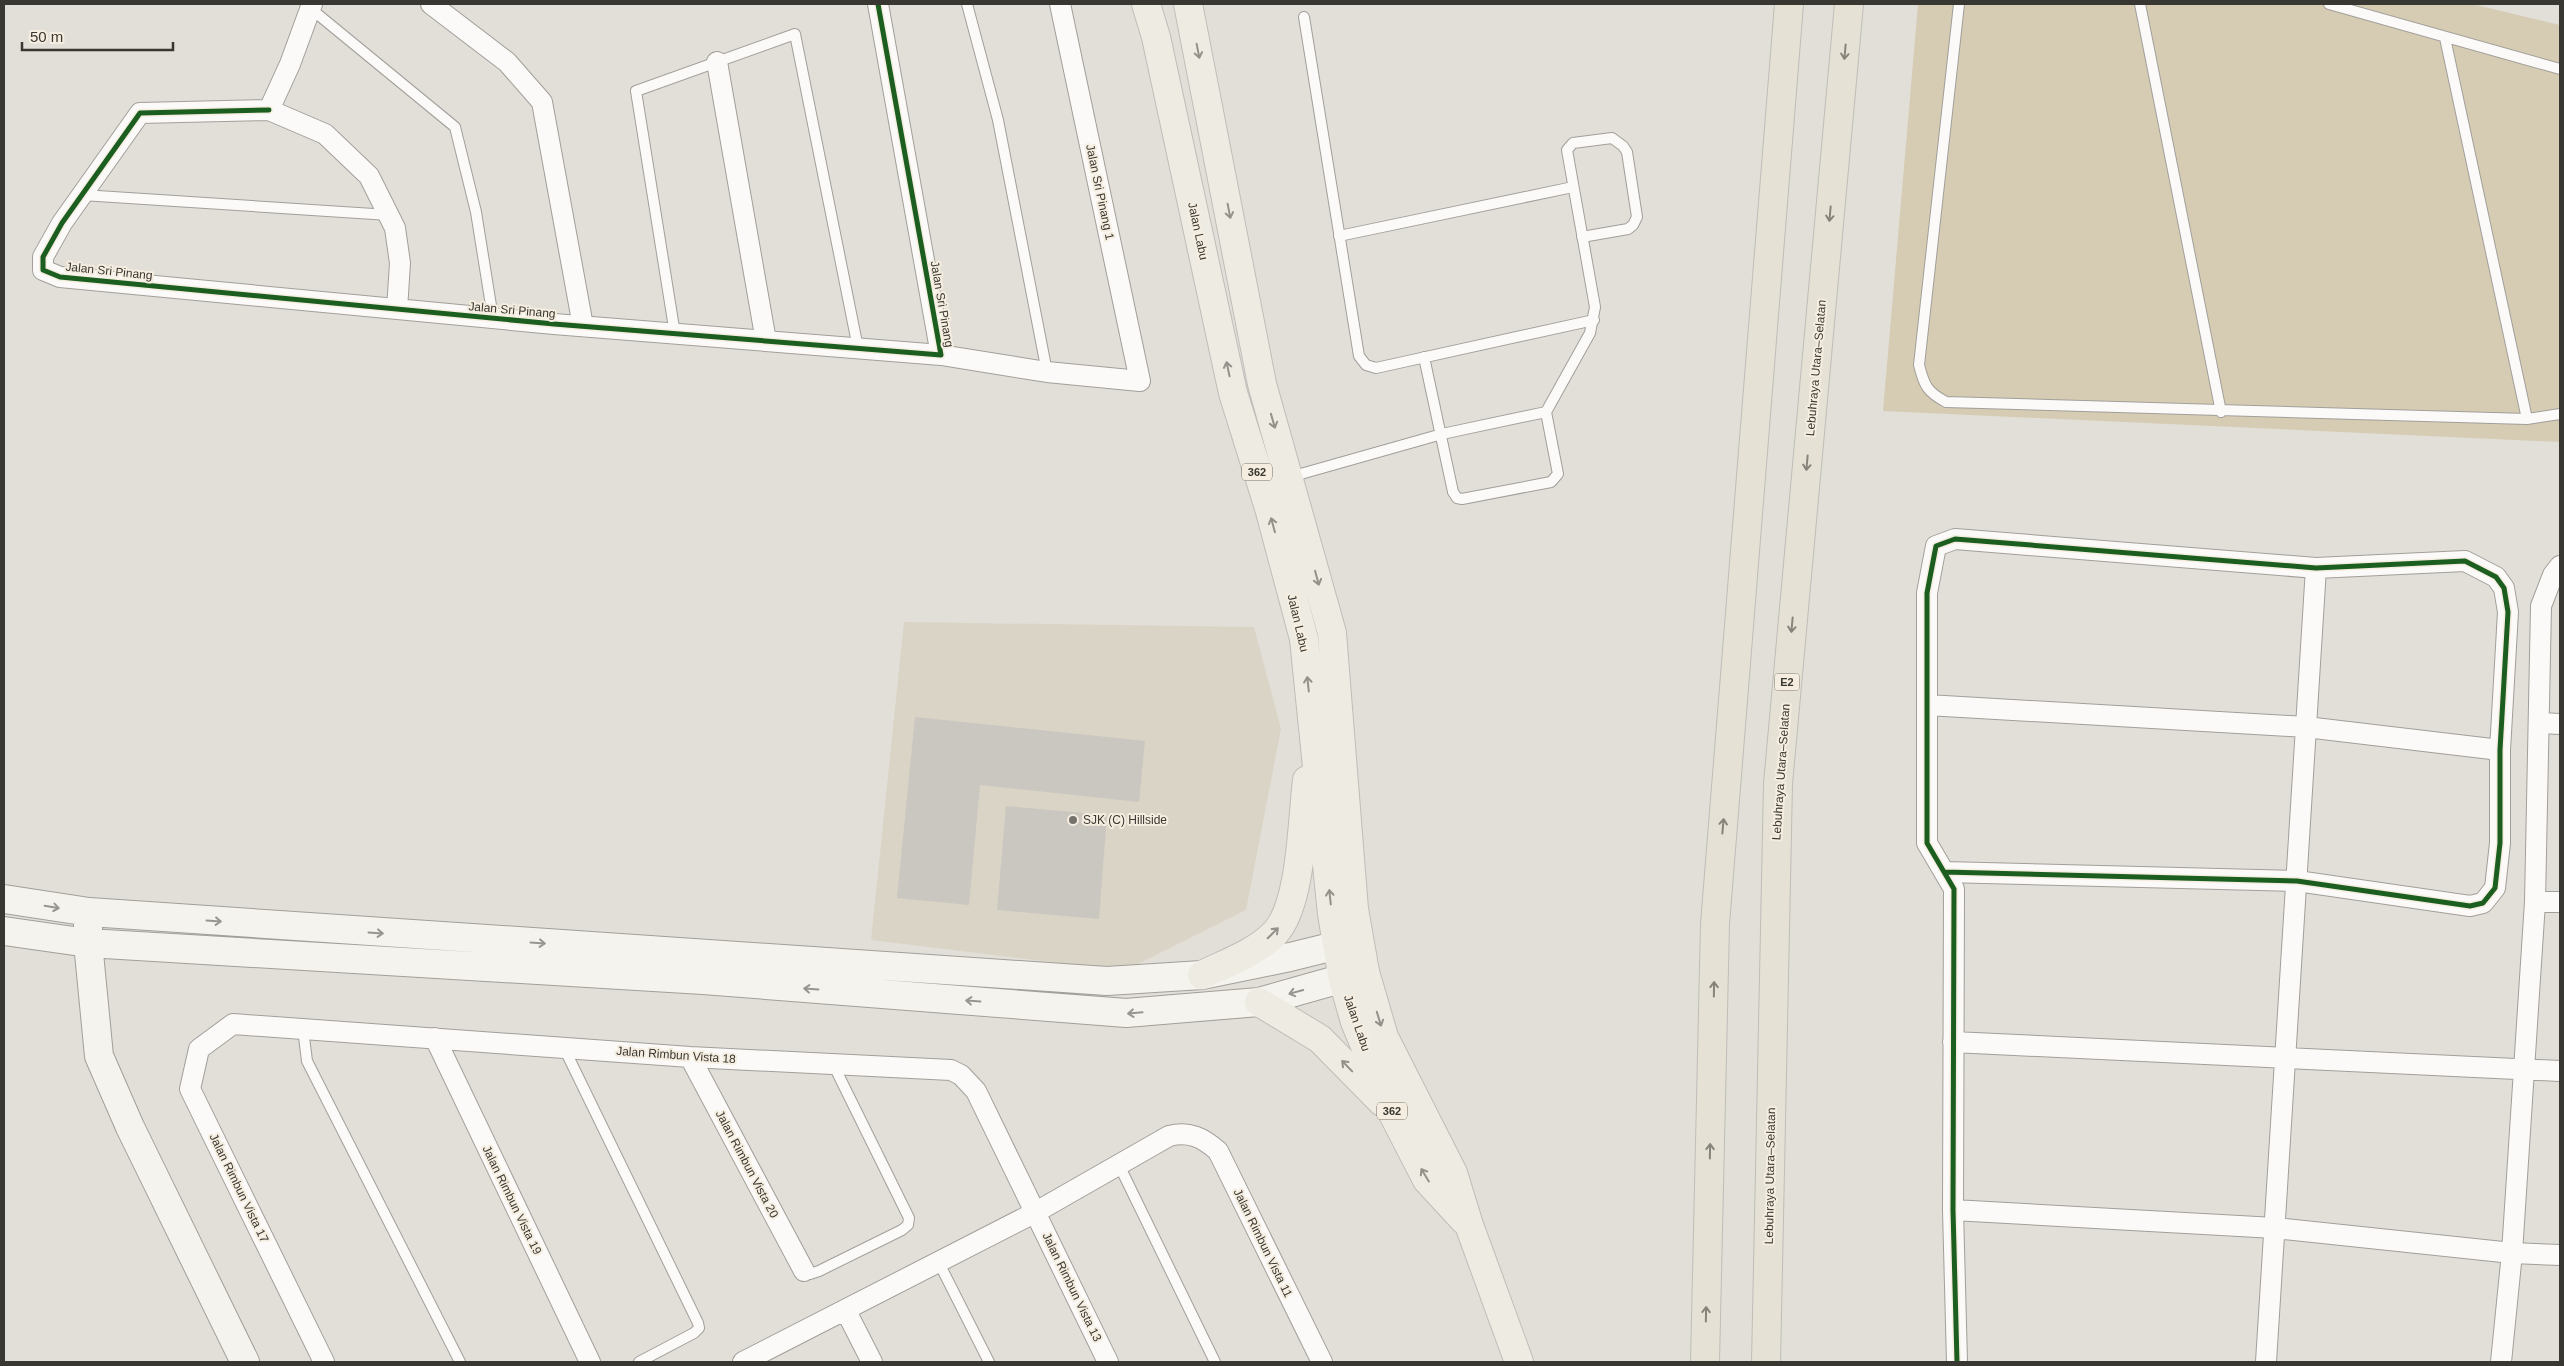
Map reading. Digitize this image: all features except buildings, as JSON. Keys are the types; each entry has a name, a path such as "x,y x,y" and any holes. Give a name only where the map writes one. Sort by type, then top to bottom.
{"highway":[{"path":"1705,1362 1715,924 1789,4"},
{"name":"Lebuhraya Utara–Selatan","path":"1766,1362 1778,784 1849,4"}],"main road":[{"name":"Jalan Labu","path":"1146,4 1158,46 1233,393 1269,508 1304,639 1313,726 1354,976 1355,1022 1393,1114 1427,1180 1469,1225"},
{"name":"Jalan Labu","path":"1188,4 1262,384 1332,634 1354,909 1348,943"},
{"path":"1202,974 1257,947 1275,933 1286,919 1294,891 1313,726"},
{"name":"Jalan Labu","path":"1354,976 1453,1173 1469,1225 1519,1362"},
{"path":"1259,1002 1320,1039 1393,1114"}],"street":[{"path":"431,4 508,62 542,102 583,326"},
{"name":"Jalan Sri Pinang","path":"398,309 400,263 395,228 369,176 325,134 269,110 140,113 62,223 43,257 43,270 60,277 493,318 583,326 941,355 878,4"},
{"name":"Jalan Sri Pinang 1","path":"1048,372 1140,380 1060,4"},
{"path":"269,110 290,64 311,6"},
{"path":"717,62 766,341"},
{"path":"941,355 1048,372"},
{"path":"1944,872 2297,881 2470,906 2483,903 2495,888 2500,843 2500,750 2508,612 2504,588 2496,577 2465,561 2316,568 1954,539 1936,546 1927,593 1927,843 1944,872 1954,888 1953,1210 1956,1362"},
{"path":"2501,1362 2512,1253 2535,902 2541,606 2552,575 2560,566"},
{"path":"2266,1362 2316,568"},
{"path":"1927,705 2306,727 2500,750"},
{"path":"2539,723 2560,724"},
{"path":"4,899 88,912 414,935 894,965 1107,981 1202,974 1290,958 1348,943"},
{"path":"2535,902 2560,902"},
{"path":"88,912 88,943 99,1056 130,1127 245,1362"},
{"path":"4,930 88,943 703,980 1126,1013 1259,1002 1354,976"},
{"path":"893,995 894,965"},
{"name":"Jalan Rimbun Vista 18","path":"233,1024 690,1057 951,1070 961,1075 976,1091 1036,1212"},
{"name":"Jalan Rimbun Vista 17","path":"233,1024 199,1049 190,1089 324,1362"},
{"name":"Jalan Rimbun Vista 19","path":"435,1038 590,1362"},
{"path":"1953,1042 2560,1071"},
{"name":"Jalan Rimbun Vista 20","path":"690,1057 804,1271"},
{"name":"Jalan Rimbun Vista 11","path":"1119,1165 1169,1136 1181,1133 1193,1134 1218,1150 1322,1362"},
{"path":"750,1361 1036,1212 1119,1165"},
{"path":"1953,1210 2275,1228 2512,1253 2560,1255"},
{"name":"Jalan Rimbun Vista 13","path":"1036,1212 1108,1362"},
{"path":"846,1311 872,1362"}],"lane":[{"path":"967,4 998,120 1048,372"},
{"path":"1959,4 1919,365 1923,380 1931,395 1946,402 2221,412 2527,419 2560,414"},
{"path":"2140,4 2221,412"},
{"path":"2328,4 2560,69"},
{"path":"311,6 454,127 476,212 493,318"},
{"path":"1304,16 1359,356 1366,366 1376,368 1594,320"},
{"path":"674,334 636,91 794,34 858,348"},
{"path":"2445,38 2527,419"},
{"path":"1424,357 1453,492 1457,498 1462,499 1551,482 1558,474 1546,412 1590,333 1595,307 1582,237 1573,187 1566,150 1569,144 1612,138 1623,146 1627,152 1637,217 1633,225 1628,229 1582,237"},
{"path":"1339,236 1573,187"},
{"path":"82,195 389,215"},
{"path":"1289,478 1442,434 1546,412"},
{"path":"303,1029 308,1062 460,1362"},
{"path":"564,1048 698,1323 699,1328 694,1333 639,1362"},
{"path":"804,1271 810,1274 819,1272 902,1230 908,1225 909,1218 833,1064"},
{"path":"1119,1165 1215,1362"},
{"path":"939,1263 989,1362"}],"shaded area":[{"path":"1918,4 2472,4 2560,25 2560,442 1883,411"},
{"name":"SJK (C) Hillside","path":"904,622 1254,627 1281,729 1246,910 1124,971 871,940"}],"cycle path":[{"path":"269,110 140,113 62,223 43,257 43,270 60,277 554,324 941,355 878,4"},
{"path":"1944,872 2297,881 2470,906 2483,903 2495,888 2500,843 2500,750 2508,612 2504,588 2496,577 2465,561 2316,568 1955,539 1936,546 1927,593 1927,843 1954,889 1953,1210 1957,1362"}],"place":[{"name":"SJK (C) Hillside","path":"1073,820"}]}
